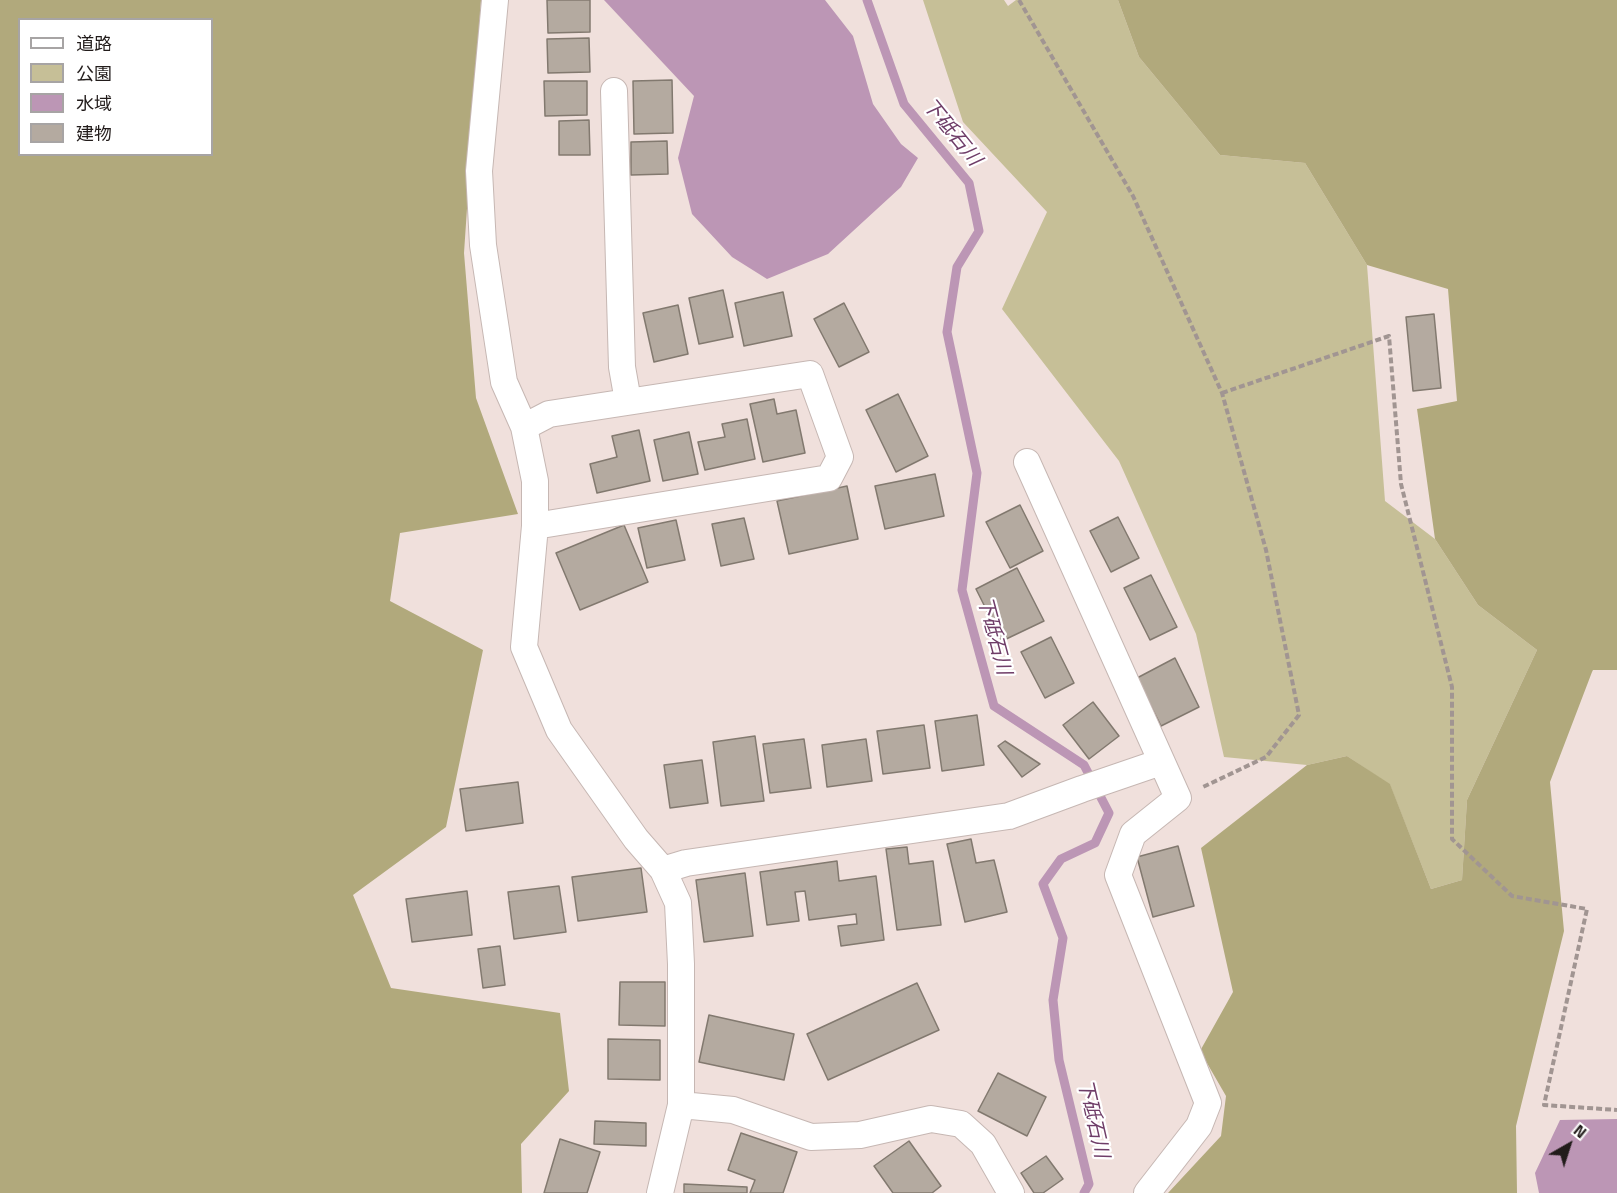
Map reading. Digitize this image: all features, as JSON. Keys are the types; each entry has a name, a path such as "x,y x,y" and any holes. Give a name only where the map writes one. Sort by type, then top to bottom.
{"street":[{"path":"495,0 479,171 483,245 504,382 524,427 535,481 535,526 524,647 559,730 636,839 663,870 678,903 681,964 681,1105 660,1193"},
{"path":"614,91 622,367 628,401"},
{"path":"524,427 549,414 810,374 840,457 829,478 535,526"},
{"path":"1027,462 1178,798 1134,834 1118,875 1208,1103 1198,1126 1147,1193"},
{"path":"663,870 686,863 1009,816 1161,762"},
{"path":"681,1105 733,1110 811,1137 860,1135 931,1119 961,1124 983,1144 1011,1193"}],"path":[{"path":"1019,0 1133,196 1222,393 1266,550 1299,715 1266,757 1178,798"},
{"path":"1222,393 1389,336 1401,484 1452,687 1452,839 1512,896 1587,909 1544,1105 1617,1110"}],"green space":[{"path":"923,0 1004,0 1008,6 1016,0 1118,0 1139,57 1220,155 1305,163 1367,265 1385,501 1435,539 1478,605 1537,650 1467,800 1462,880 1431,889 1390,785 1347,756 1307,765 1224,757 1196,634 1119,461 1002,309 1047,212 963,122"}],"shaded area":[{"path":"0,0 481,0 464,253 476,398 518,514 400,533 390,601 483,650 446,827 353,895 391,988 560,1013 569,1091 521,1144 522,1193 0,1193"},
{"path":"1118,0 1617,0 1617,670 1593,670 1550,782 1564,931 1516,1126 1517,1193 1168,1193 1221,1136 1226,1096 1200,1051 1233,992 1201,848 1307,765 1347,756 1390,784 1431,889 1462,880 1467,800 1537,650 1478,605 1435,539 1417,409 1457,401 1448,289 1367,265 1305,163 1220,155 1139,57"}],"water":[{"path":"604,0 825,0 853,36 873,104 901,144 918,158 901,187 828,254 767,279 732,257 692,214 678,158 694,96"},
{"path":"1617,1119 1617,1193 1539,1193 1535,1173 1560,1120"}],"building":[{"path":"547,0 590,0 590,32 548,33"},
{"path":"589,38 590,72 548,73 547,39"},
{"path":"672,80 673,133 634,134 633,81"},
{"path":"544,81 587,81 587,115 545,116"},
{"path":"589,120 590,155 559,155 559,121"},
{"path":"667,141 668,174 631,175 631,142"},
{"path":"723,290 733,337 699,344 689,298"},
{"path":"783,292 792,336 744,346 735,303"},
{"path":"844,303 869,352 839,367 814,319"},
{"path":"678,305 688,354 654,362 643,313"},
{"path":"1434,314 1441,388 1413,391 1406,317"},
{"path":"898,394 928,456 896,472 866,410"},
{"path":"774,399 777,414 796,410 805,453 763,462 750,404"},
{"path":"747,419 755,459 705,470 698,442 725,437 722,424"},
{"path":"639,430 650,481 597,493 590,464 617,457 612,436"},
{"path":"689,432 698,474 663,481 654,440"},
{"path":"935,474 944,516 885,529 875,486"},
{"path":"847,486 858,539 789,554 777,501"},
{"path":"1020,505 1043,551 1010,568 986,522"},
{"path":"1118,517 1139,558 1111,572 1090,531"},
{"path":"744,518 754,559 721,566 712,524"},
{"path":"676,520 685,560 647,568 638,528"},
{"path":"624,525 648,582 580,610 556,553"},
{"path":"1017,568 1044,621 1002,641 976,589"},
{"path":"1151,575 1177,627 1150,640 1124,588"},
{"path":"1051,637 1074,683 1045,698 1021,652"},
{"path":"1175,658 1199,707 1161,726 1137,678"},
{"path":"1093,702 1119,736 1089,759 1063,725"},
{"path":"977,715 984,765 942,771 935,721"},
{"path":"924,725 930,768 883,774 877,731"},
{"path":"755,736 764,801 721,806 713,742"},
{"path":"804,739 811,788 770,793 763,744"},
{"path":"866,739 872,781 827,787 822,745"},
{"path":"1005,741 1040,764 1022,777 998,746"},
{"path":"702,760 708,803 670,808 664,765"},
{"path":"518,782 523,823 466,831 460,789"},
{"path":"971,839 976,863 994,860 1007,912 965,922 947,844"},
{"path":"1178,846 1194,906 1153,917 1137,857"},
{"path":"907,847 909,864 933,861 941,925 897,930 886,849"},
{"path":"837,861 839,881 876,876 884,940 841,946 838,926 857,924 856,914 809,920 805,891 795,892 799,921 767,925 760,872"},
{"path":"641,868 647,912 578,921 572,877"},
{"path":"745,873 753,936 704,942 696,880"},
{"path":"559,886 566,932 514,939 508,892"},
{"path":"467,891 472,935 412,942 406,899"},
{"path":"500,946 505,985 483,988 478,949"},
{"path":"620,982 665,982 665,1026 619,1025"},
{"path":"917,983 939,1030 828,1080 807,1034"},
{"path":"709,1015 794,1034 784,1080 699,1062"},
{"path":"608,1039 660,1040 660,1080 608,1079"},
{"path":"998,1073 1046,1097 1027,1136 978,1111"},
{"path":"595,1121 646,1123 646,1146 594,1144"},
{"path":"741,1133 797,1152 783,1193 750,1193 755,1180 728,1170"},
{"path":"560,1139 600,1152 587,1193 544,1193"},
{"path":"909,1141 941,1186 932,1193 893,1193 874,1166"},
{"path":"1046,1156 1063,1179 1043,1193 1034,1193 1021,1173"},
{"path":"684,1184 747,1187 747,1193 684,1193"}],"waterway":[{"name":"下砥石川","path":"867,0 904,104 969,183 979,231 957,267 947,332 977,473 962,590 994,706 1084,765 1109,813 1095,843 1061,859 1043,884 1063,938 1053,1000 1059,1060 1089,1184 1084,1193"}]}
